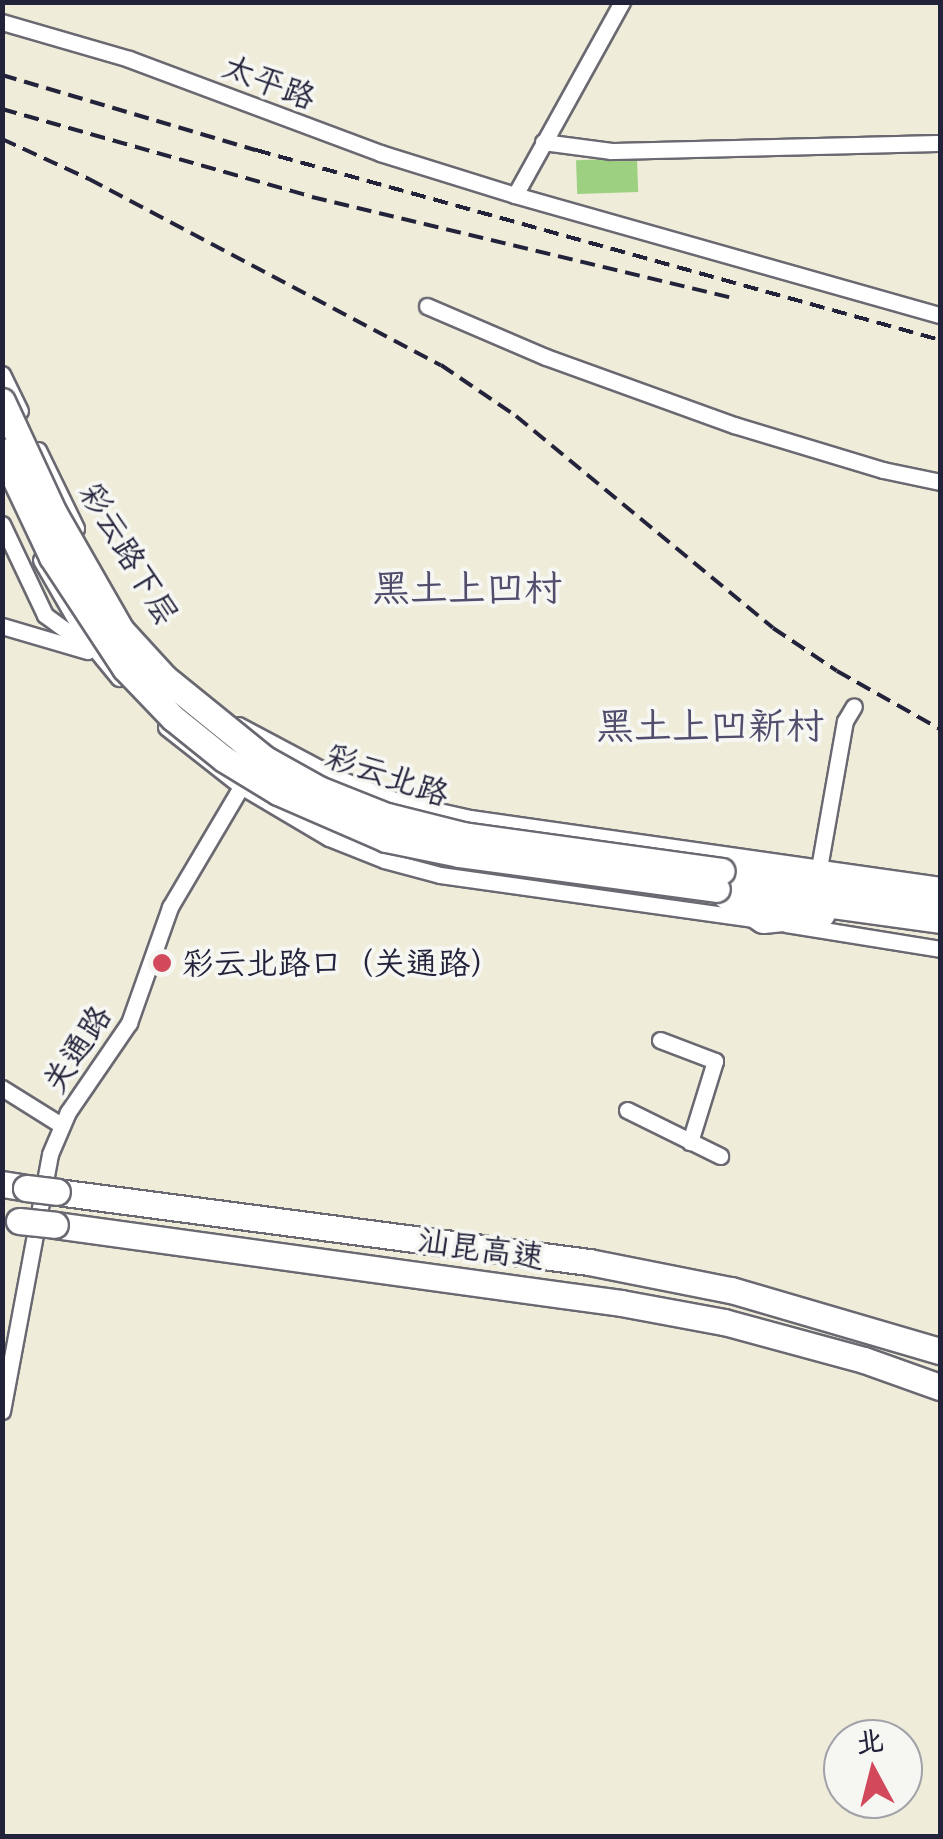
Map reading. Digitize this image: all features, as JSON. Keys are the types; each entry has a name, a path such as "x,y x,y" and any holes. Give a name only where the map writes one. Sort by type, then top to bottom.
{"highway":[{"name":"彩云北路","path":"2,401 54,513 121,630 164,678 265,760 319,789 370,809 463,836 719,880 858,910 940,920"},
{"name":"彩云北路","path":"2,450 60,570 125,668 173,718 251,775 335,820 386,839 459,854 719,880 825,877 940,903"},
{"path":"825,877 769,862 719,880 763,920 858,910"},
{"name":"汕昆高速","path":"10,1186 589,1262 731,1290 940,1352"},
{"name":"汕昆高速","path":"8,1220 606,1300 724,1322 864,1360 940,1388"}],"street":[{"path":"515,195 622,2"},
{"name":"太平路","path":"2,22 128,59 380,153 940,315"},
{"path":"543,142 612,152 940,143"},
{"path":"426,306 546,357 734,425 883,470 940,482"},
{"name":"彩云路下层","path":"2,374 66,509 134,627 226,718 340,779 403,803 470,818 769,862"},
{"path":"2,478 54,584 100,656"},
{"path":"2,524 45,616 100,656 184,744 241,786 329,838 422,870 940,949"},
{"path":"2,626 100,656"},
{"path":"850,714 825,877 940,885"},
{"name":"关通路","path":"2,1411 44,1172 62,1125 128,1023 170,907 269,743"},
{"path":"660,1040 715,1062 690,1142"},
{"path":"2,1088 62,1125"},
{"path":"628,1110 720,1156"}],"green space":[{"path":"637,158 638,192 577,194 576,160"}],"railway":[{"path":"2,75 256,150 940,340"},
{"path":"2,109 312,197 733,298"},
{"path":"2,139 89,179 441,365 516,416 773,628 837,671 940,729"}],"place":[{"name":"彩云北路口（关通路）","path":"162,963"}],"district":[{"name":"黑土上凹村","path":"467,588"},
{"name":"黑土上凹新村","path":"710,726"}]}
